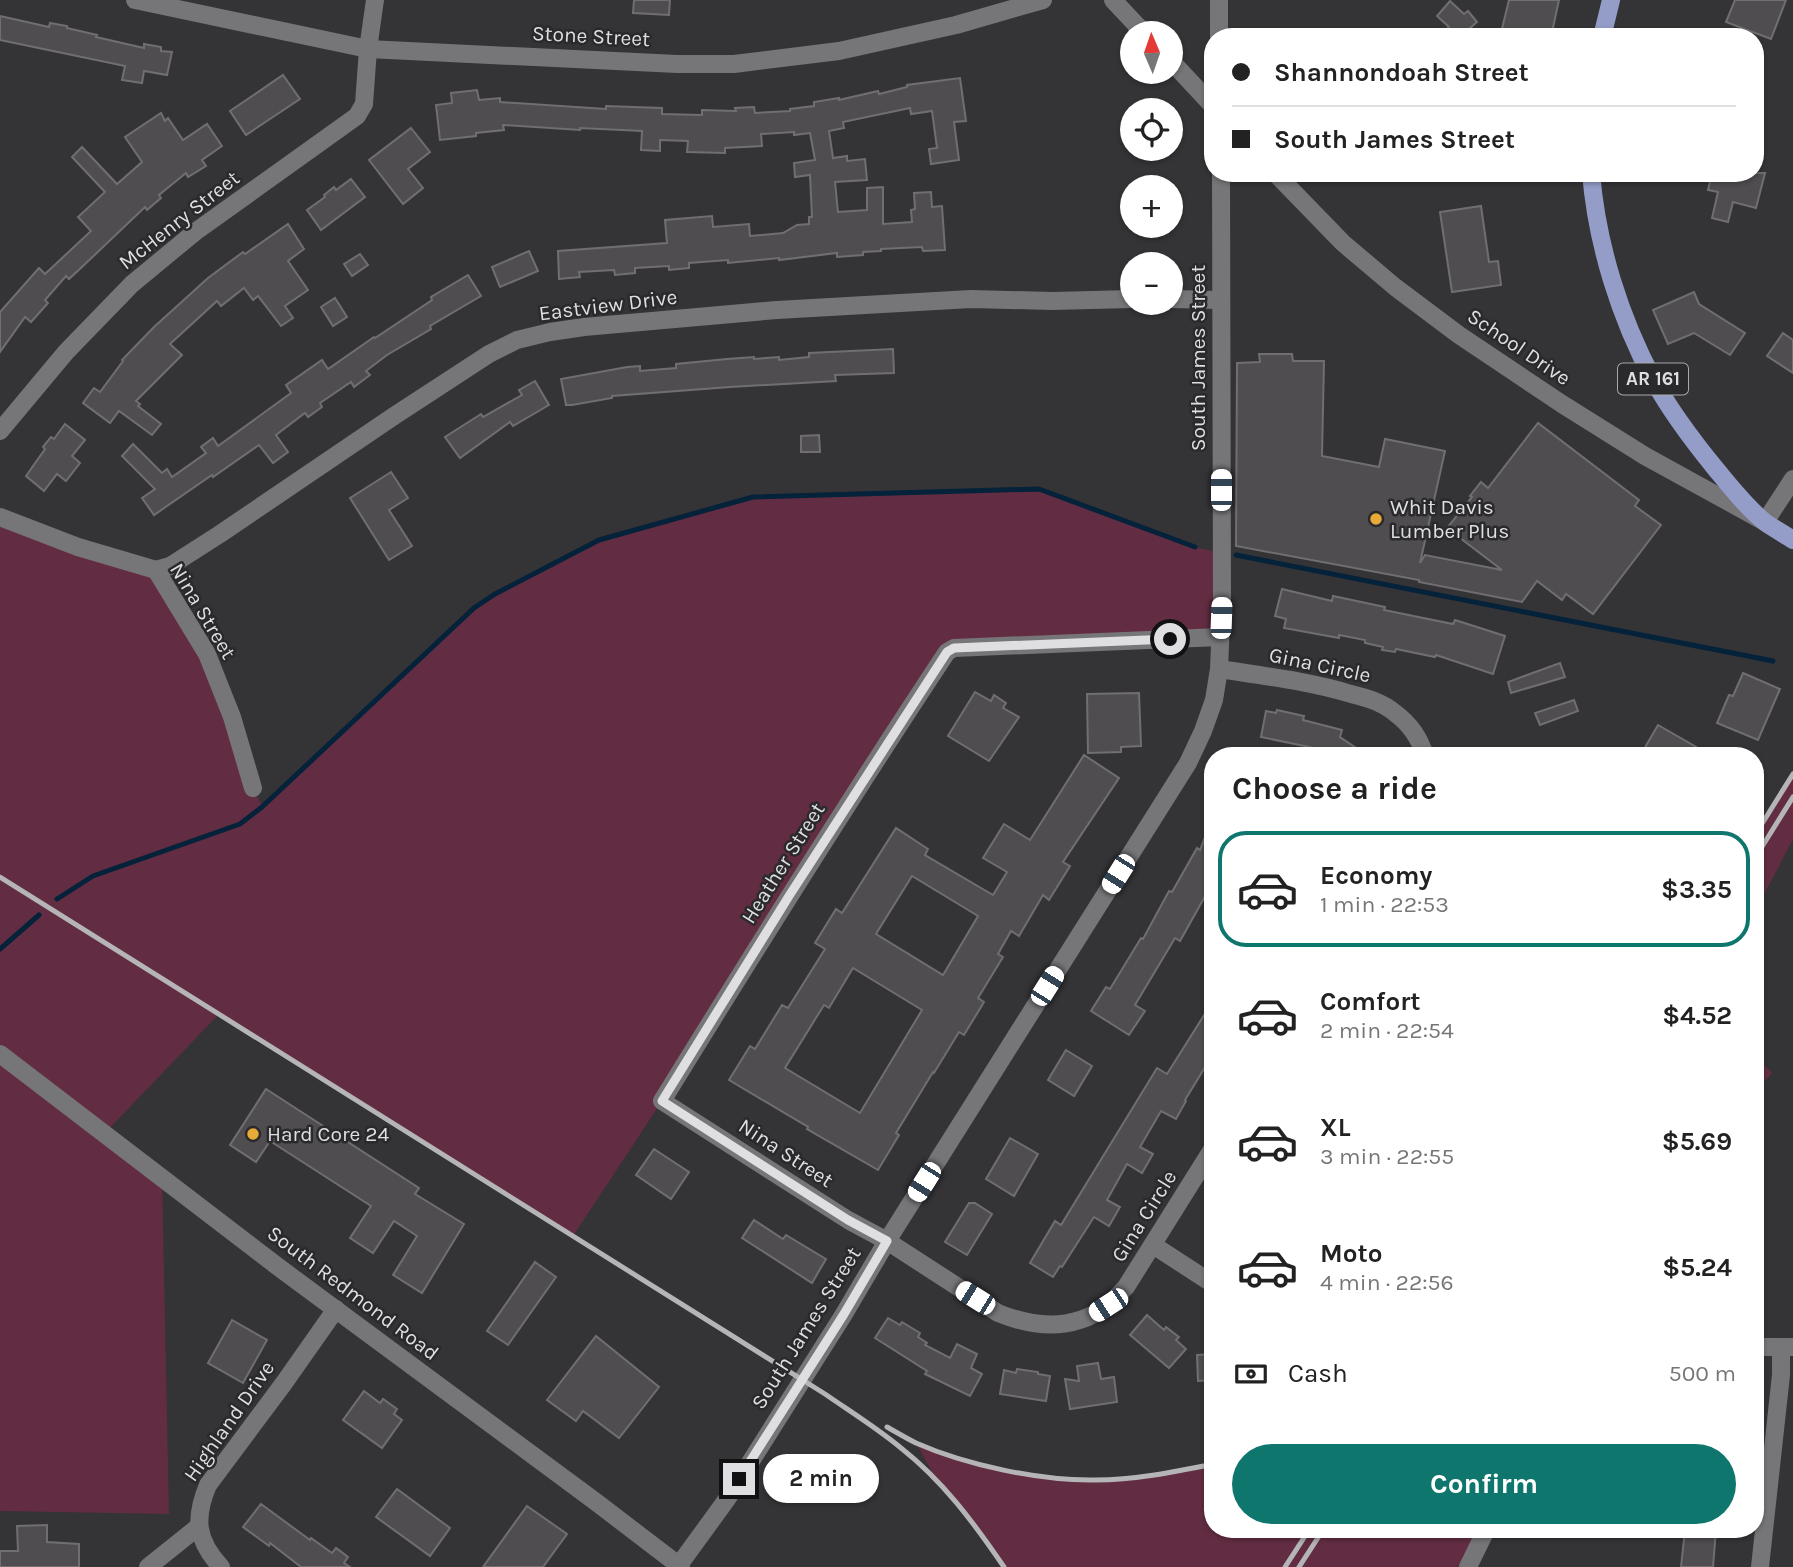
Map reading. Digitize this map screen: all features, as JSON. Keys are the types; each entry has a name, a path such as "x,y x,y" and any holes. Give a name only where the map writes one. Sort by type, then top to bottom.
{"main road":[{"path":"1604,28 1611,0"},
{"name":"AR 161","path":"1592,182 1600,234 1614,285 1632,335 1654,382 1700,450 1731,487 1765,522 1793,540"}],"street":[{"name":"Stone Street","path":"135,0 368,48 677,64 734,64 839,51 956,24 1042,0"},
{"name":"McHenry Street","path":"0,431 66,352 132,284 195,232 357,116 364,104 375,0"},
{"path":"1114,0 1133,21"},
{"path":"1219,0 1219,28"},
{"path":"1183,74 1204,96"},
{"name":"South James Street","path":"680,1566 727,1499 844,1314 887,1241 1188,762 1203,731 1214,700 1219,669 1221,182"},
{"name":"School Drive","path":"1284,182 1354,252 1459,335 1645,456 1765,522"},
{"name":"Eastview Drive","path":"156,570 170,566 394,416 517,340 584,327 790,309 971,299 1120,299"},
{"path":"1183,299 1221,300"},
{"path":"1765,522 1793,479"},
{"name":"Nina Street","path":"0,517 78,547 156,570 207,654 232,716 253,788"},
{"name":"Heather Street","path":"662,1101 797,882 947,652 954,648 1220,637"},
{"name":"Gina Circle","path":"1219,669 1317,684 1374,700 1394,712 1409,726 1423,747"},
{"name":"South Redmond Road","path":"0,1054 277,1266 680,1566"},
{"name":"Nina Street","path":"662,1101 848,1220 887,1241"},
{"name":"Gina Circle","path":"887,1241 998,1313 1036,1325 1075,1322 1108,1305 1126,1287 1204,1163"},
{"path":"1153,1245 1204,1278"},
{"name":"Highland Drive","path":"198,1527 201,1500 208,1485 336,1308"},
{"path":"1764,1346 1787,1347 1781,1375 1764,1530"},
{"path":"148,1567 198,1527 204,1544 221,1567"},
{"path":"1468,1567 1482,1538"},
{"path":"1760,1567 1763,1538"}],"shaded area":[{"path":"1039,489 1193,547 1222,553 1220,637 955,648 573,1236 219,1014 104,1134 162,1177 169,1514 0,1511 0,515 156,570 226,700 253,788 262,806 474,608 495,594 599,540 753,497"},
{"path":"1793,777 1793,839 1764,895 1764,822"},
{"path":"1764,1065 1772,1073 1764,1082"},
{"path":"916,1443 959,1458 1048,1477 1093,1480 1172,1473 1204,1464 1204,1538 1482,1538 1468,1567 1003,1567 936,1479"}],"building":[{"path":"634,0 670,0 669,15 633,13"},
{"path":"1509,0 1559,0 1553,28 1502,28"},
{"path":"1735,0 1786,0 1771,39 1764,36 1764,28 1742,28 1726,22"},
{"path":"1450,1 1464,14 1468,11 1477,22 1470,28 1448,28 1437,16"},
{"path":"0,16 49,27 50,23 67,26 97,35 96,37 144,48 144,44 161,47 161,51 172,52 167,75 144,71 142,83 122,80 125,66 0,40"},
{"path":"283,75 300,99 246,135 230,111"},
{"path":"960,78 966,121 954,122 959,160 931,164 929,149 937,148 932,111 911,114 910,108 843,122 844,128 829,131 833,158 847,156 847,161 865,159 867,180 835,182 838,212 867,210 867,188 883,187 883,224 912,222 914,193 931,192 932,207 942,206 945,250 923,251 922,247 881,249 863,252 863,255 837,257 837,253 779,260 728,263 728,260 689,263 689,268 669,270 669,266 635,268 635,273 615,275 614,270 579,272 580,277 559,279 558,251 667,243 665,220 712,216 713,227 749,224 750,236 783,233 797,225 809,224 809,217 812,217 810,175 795,177 794,163 815,160 810,133 761,134 762,146 725,148 725,153 687,152 688,141 660,140 660,151 641,150 642,131 580,128 503,125 504,130 440,140 436,105 452,103 451,93 477,90 479,100 500,98 500,102 606,109 606,106 662,108 662,114 702,115 702,110 736,111 735,108 754,107 755,113 790,111 814,106 814,102 839,100 878,91 879,94 907,85"},
{"path":"161,113 165,121 168,118 183,140 207,124 222,146 202,160 206,166 188,177 186,173 159,195 161,198 147,210 145,207 69,279 66,276 45,300 48,303 31,322 25,317 0,352 0,312 39,268 45,274 91,231 78,217 105,192 72,157 82,147 117,184 142,162 125,137"},
{"path":"411,128 430,152 408,169 423,188 403,204 369,160"},
{"path":"351,179 365,197 321,230 307,210 334,187 336,190"},
{"path":"1710,182 1763,182 1756,208 1733,202 1728,222 1712,218 1718,192 1708,190"},
{"path":"1481,206 1489,262 1498,261 1501,285 1452,292 1440,212"},
{"path":"288,224 304,249 288,261 308,290 285,306 293,318 281,326 258,296 253,300 244,288 221,306 217,301 170,344 182,355 136,401 140,404 138,406 161,424 152,435 119,411 110,423 83,403 94,388 100,392 122,360 208,278"},
{"path":"529,251 538,271 500,287 492,267"},
{"path":"360,254 368,265 352,276 344,264"},
{"path":"468,275 481,296 387,355 366,371 370,375 354,387 351,382 320,403 322,407 308,417 305,413 276,435 288,452 273,463 259,445 154,515 142,498 155,489 122,456 133,444 162,473 167,469 172,477 206,453 201,447 213,438 218,446 291,393 286,385 322,360 328,369 432,300 431,297"},
{"path":"1694,292 1699,304 1745,333 1730,355 1694,333 1668,344 1653,310"},
{"path":"335,298 347,317 333,326 321,307"},
{"path":"1783,333 1793,340 1793,373 1767,356"},
{"path":"893,349 894,373 835,375 836,381 612,396 572,405 566,405 561,379 627,367 640,366 640,371 727,359 779,357 779,360 809,357 809,353"},
{"path":"1259,354 1292,354 1293,361 1324,361 1322,456 1379,467 1385,439 1445,451 1420,563 1425,555 1502,570 1447,528 1481,482 1488,488 1538,423 1639,500 1635,506 1661,525 1593,614 1566,594 1562,600 1537,581 1522,602 1236,546 1237,363 1260,362"},
{"path":"535,381 549,405 513,426 510,422 460,458 445,437 481,414 483,417 522,395 519,390"},
{"path":"65,424 85,440 72,456 80,463 66,481 57,474 44,491 26,476 45,449 43,447 51,437 54,439"},
{"path":"819,435 820,452 801,452 801,436"},
{"path":"391,472 408,498 389,510 412,546 389,560 350,498"},
{"path":"1282,589 1332,601 1333,596 1453,624 1455,620 1505,636 1493,674 1436,655 1435,657 1396,649 1395,652 1382,650 1383,647 1365,643 1365,640 1284,628 1286,619 1275,616"},
{"path":"1560,663 1565,677 1511,693 1508,682"},
{"path":"1743,673 1780,689 1758,740 1717,723 1729,695 1733,696"},
{"path":"975,692 991,701 994,695 1006,703 1003,708 1019,717 989,761 948,736"},
{"path":"1139,693 1141,746 1121,747 1121,752 1088,753 1087,694"},
{"path":"1574,700 1578,711 1540,725 1535,713"},
{"path":"1277,710 1304,716 1303,720 1342,730 1340,737 1355,747 1309,747 1261,737 1266,711 1276,713"},
{"path":"1658,725 1696,747 1645,747"},
{"path":"1084,755 1119,778 1063,862 1070,866 1049,900 1043,895 1019,936 1011,931 998,954 1003,957 978,998 984,1002 964,1035 959,1032 933,1072 896,1133 899,1135 878,1170 729,1080 750,1046 755,1049 782,1005 788,1008 825,949 815,943 836,909 842,913 896,828 928,849 925,855 993,895 1007,872 983,858 1004,824 1030,840","holes":["912,876 978,916 943,975 876,934","853,968 922,1010 860,1113 785,1068 824,1005 829,1008"]},
{"path":"1204,840 1204,898 1180,941 1175,938 1135,1005 1145,1011 1129,1035 1091,1011 1106,987 1110,989 1141,938 1143,939 1169,891 1172,892 1197,848 1200,850"},
{"path":"1204,1015 1204,1069 1176,1119 1161,1111 1140,1147 1153,1154 1142,1173 1127,1164 1107,1200 1120,1207 1109,1226 1094,1217 1053,1277 1030,1263 1055,1221 1061,1225 1157,1068 1167,1074"},
{"path":"1066,1050 1092,1066 1074,1096 1048,1080"},
{"path":"266,1089 419,1188 415,1194 464,1224 422,1293 393,1275 417,1236 394,1221 373,1253 350,1238 371,1206 270,1141 256,1162 230,1145"},
{"path":"1010,1138 1038,1154 1014,1196 986,1179"},
{"path":"654,1149 689,1172 671,1199 636,1175"},
{"path":"969,1203 975,1203 992,1214 967,1255 945,1242"},
{"path":"754,1220 783,1239 786,1235 826,1259 812,1283 742,1238"},
{"path":"535,1262 556,1277 508,1345 487,1331"},
{"path":"1147,1315 1164,1330 1166,1327 1179,1337 1176,1340 1186,1349 1169,1368 1130,1335"},
{"path":"888,1318 900,1325 902,1322 920,1333 918,1337 927,1343 925,1345 950,1358 957,1344 977,1354 971,1368 982,1374 970,1396 925,1374 927,1371 875,1338"},
{"path":"232,1320 267,1340 243,1383 208,1363"},
{"path":"596,1336 659,1387 619,1438 583,1411 576,1421 547,1400"},
{"path":"1197,1355 1204,1355 1204,1381 1198,1381"},
{"path":"1098,1363 1101,1379 1114,1377 1117,1402 1070,1409 1065,1379 1079,1381 1077,1366"},
{"path":"1017,1369 1050,1376 1046,1401 1000,1394 1004,1370 1016,1373"},
{"path":"364,1391 380,1403 383,1399 397,1409 394,1414 402,1420 382,1448 343,1420"},
{"path":"397,1489 450,1528 430,1556 376,1517"},
{"path":"261,1504 332,1553 336,1548 348,1557 344,1563 350,1567 301,1567 270,1543 269,1546 243,1527"},
{"path":"527,1506 567,1534 543,1567 483,1567"},
{"path":"47,1525 47,1542 79,1544 79,1567 0,1567 0,1551 18,1551 17,1526"},
{"path":"1684,1538 1715,1538 1713,1567 1681,1567"}],"waterway":[{"path":"57,899 93,876 240,824 262,807 474,608 495,594 599,540 753,497 1039,489 1195,547"},
{"path":"1236,555 1773,661"},
{"path":"0,949 39,915"}],"railway":[{"path":"1764,821 1793,774"},
{"path":"1764,844 1793,797"},
{"path":"0,877 864,1420 931,1474 969,1519 1004,1567"},
{"path":"887,1427 916,1443 957,1458 1051,1478 1125,1479 1204,1466"},
{"path":"1285,1567 1304,1538"},
{"path":"1299,1567 1318,1538"}],"place":[{"name":"Whit Davis Lumber Plus","path":"1376,519"},
{"name":"Hard Core 24","path":"253,1134"}],"route":[{"path":"739,1479 887,1241 848,1220 662,1101 762,937 947,652 954,648 1170,639"}]}
